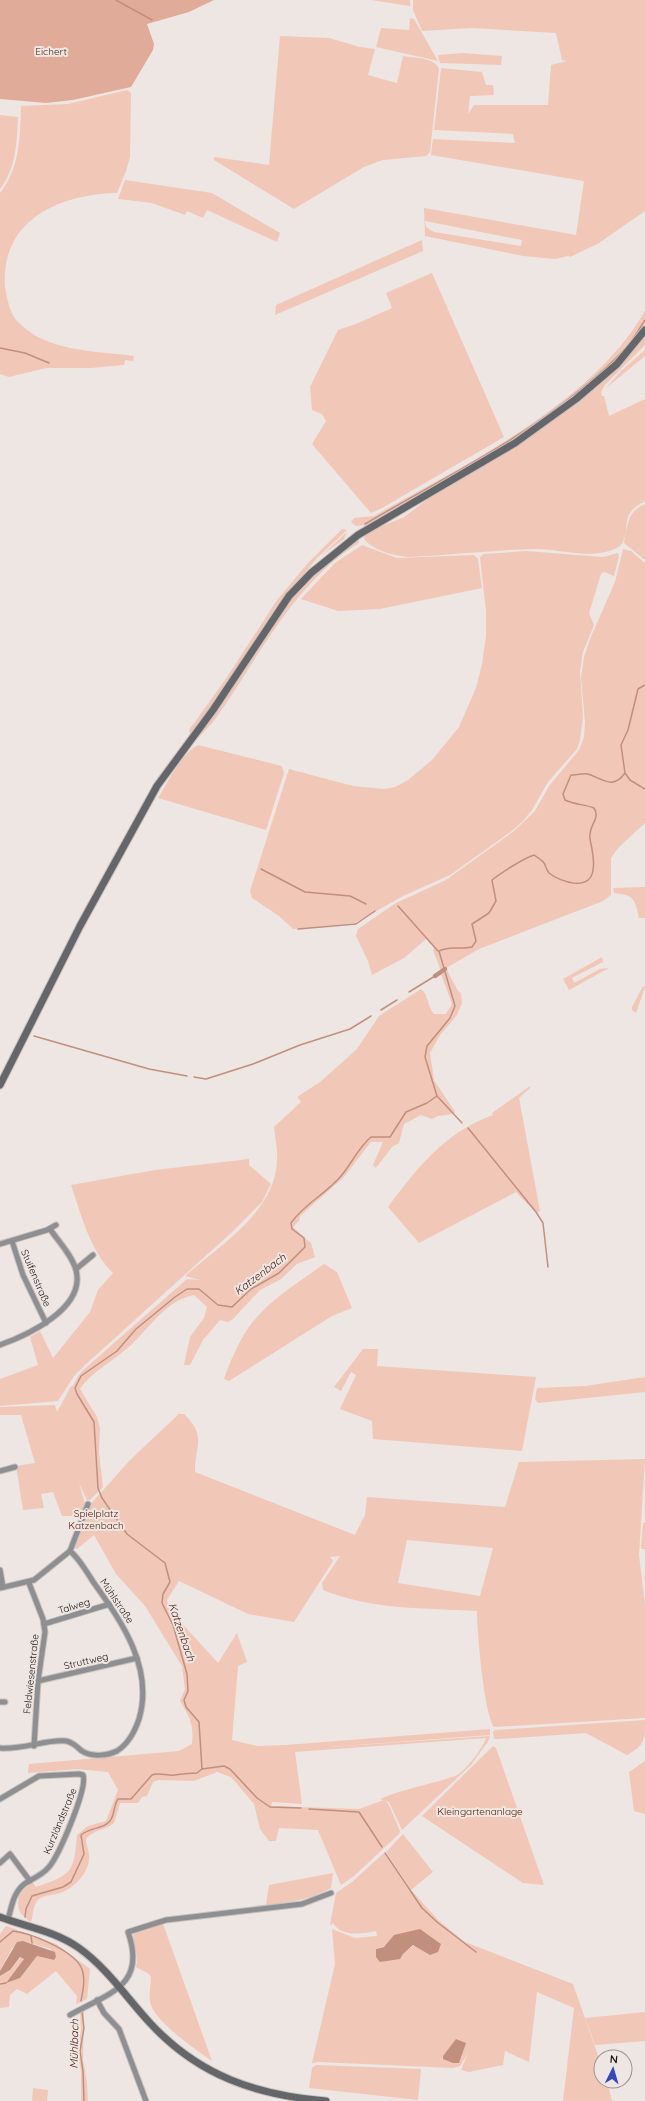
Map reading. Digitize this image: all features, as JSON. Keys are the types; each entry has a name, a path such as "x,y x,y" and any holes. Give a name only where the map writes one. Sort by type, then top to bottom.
{"main road":[{"path":"0,1085 70,946 157,786 218,704 289,596 316,569 358,535 515,443 576,399 617,364 645,330"},
{"path":"0,1917 42,1930 69,1942 90,1958 119,1987 152,2024 172,2043 215,2073 234,2082 270,2094 326,2101"}],"street":[{"path":"0,1244 56,1225"},
{"path":"0,1345 21,1337 46,1323 64,1307 75,1290 77,1280 76,1269 50,1228"},
{"name":"Stuifenstraße","path":"12,1241 23,1275 46,1323"},
{"path":"76,1269 93,1255"},
{"path":"0,1471 15,1467"},
{"path":"0,1570 2,1588 29,1583 46,1572 70,1551 88,1504"},
{"name":"Mühlstraße","path":"0,1748 34,1746 61,1741 69,1742 88,1754 101,1755 116,1751 122,1747 130,1738 137,1725 142,1708 143,1680 137,1658 121,1621 70,1551"},
{"name":"Feldwiesenstraße","path":"29,1583 44,1624 45,1639 38,1681 34,1746"},
{"name":"Talweg","path":"44,1624 110,1604"},
{"name":"Struttweg","path":"38,1681 137,1658"},
{"name":"Kurzländstraße","path":"0,1799 39,1776 47,1774 79,1774 84,1776 84,1787 80,1800 55,1858 41,1874 17,1890 13,1899 8,1920"},
{"path":"0,1863 10,1854 30,1880"},
{"path":"70,2015 119,1987 129,1975 134,1961 134,1952 128,1932 166,1920 302,1904 331,1893"},
{"path":"97,2000 104,2013 119,2029 146,2101"}],"green space":[{"name":"Eichert","path":"0,0 214,0 189,12 147,24 154,44 153,50 131,87 73,100 46,103 0,99"},
{"path":"371,0 410,0 410,6"},
{"path":"413,0 645,0 645,211 599,243 570,257 555,259 523,256 425,236 424,208 576,235 584,181 431,155 433,139 515,143 513,134 434,130 441,68 482,72 486,85 493,85 494,95 470,96 468,114 474,105 548,105 551,65 567,61 562,60 556,33 472,28 422,31 413,10","holes":["425,221 522,240 521,246 434,232 426,227"]},
{"path":"410,18 414,19 438,61 376,47 381,28 409,30"},
{"path":"280,36 329,38 360,47 375,49 368,75 397,83 403,56 429,60 437,65 439,69 430,152 426,156 383,160 364,167 294,209 214,160 214,157 269,165"},
{"path":"463,53 502,56 501,65 440,63 438,55"},
{"path":"127,90 131,93 130,157 117,193 75,199 56,205 38,215 23,228 13,244 6,263 5,287 13,316 31,333 58,345 89,351 134,356 133,361 125,360 124,365 91,368 46,368 9,377 0,374 0,193 12,173 18,152 21,106 68,104"},
{"path":"0,115 18,117 15,155 9,173 0,189"},
{"path":"125,180 212,193 280,233 277,242 207,210 203,218 187,211 185,215 152,203 118,199"},
{"path":"422,240 423,251 275,315 276,305"},
{"path":"432,273 504,437 371,513 312,444 326,421 322,414 312,410 310,387 338,330 356,324 392,308 386,293"},
{"path":"645,311 644,326 630,346 599,375 545,418 487,456 367,525 356,526 351,522 354,518 374,516 447,476 523,429 560,403 593,375 622,344"},
{"path":"645,334 645,345 605,385 601,392 602,396 604,396 609,416 645,399 645,501 636,507 628,517 626,533 620,546 610,551 589,554 533,549 410,557 379,550 364,539 366,533 404,517 444,487 561,413"},
{"path":"645,350 645,356 606,388 621,371"},
{"path":"645,504 645,560 624,543 629,519 639,507"},
{"path":"342,529 347,530 316,559 298,582 222,693 190,735 189,730 225,680 277,600 308,563"},
{"path":"347,532 344,539 321,556"},
{"path":"357,540 359,543 336,559 315,579 296,601 278,624 214,721 198,738 195,739 293,595 316,572"},
{"path":"362,545 397,558 474,555 478,559 482,588 380,609 338,611 301,599 335,563"},
{"path":"623,549 631,551 645,563 645,823 618,848 611,858 611,895 603,901 479,949 441,971 433,950 434,948 426,939 404,958 372,975 368,961 356,936 358,929 396,903 446,880 514,831 535,811 549,786 579,750 584,737 585,722 581,678 584,657 590,639 615,582"},
{"path":"526,551 603,557 618,553 619,556 614,576 604,572 601,574 589,613 594,625 583,652 580,671 583,717 580,740 577,749 548,782 532,810 523,821 513,830 450,875 403,896 355,923 293,929 279,916 252,898 250,891 289,769 353,786 384,789 395,787 408,780 432,760 459,727 476,688 482,664 486,636 486,611 480,557 484,554"},
{"path":"198,745 282,766 284,773 266,830 158,798 180,762 192,749"},
{"path":"645,887 645,918 639,918 635,903 630,897 614,893 613,888"},
{"path":"602,957 603,962 572,978 574,983 600,969 609,968 569,990 563,979"},
{"path":"447,970 458,991 461,993 462,1003 457,1015 440,1035 430,1053 434,1080 455,1112 432,1119 421,1115 404,1124 399,1143 392,1147 376,1168 373,1165 383,1142 371,1142 343,1178 300,1216 299,1221 293,1227 311,1243 315,1257 297,1264 281,1279 260,1290 233,1319 228,1322 220,1320 203,1340 190,1365 184,1365 190,1337 204,1318 207,1307 194,1295 183,1298 164,1311 132,1344 89,1378 80,1389 97,1417 100,1428 99,1452 103,1487 90,1500 87,1500 79,1483 85,1504 81,1516 62,1516 53,1492 41,1494 44,1508 23,1510 16,1466 35,1463 21,1415 0,1415 0,1407 55,1405 57,1412 71,1386 72,1387 81,1372 187,1279 200,1280 185,1276 243,1226 256,1212 267,1196 274,1179 277,1161 274,1127 301,1102 297,1097 320,1082 357,1049 379,1016 421,989 424,992 434,1014 446,1014 452,1004 441,974"},
{"path":"643,986 645,987 636,1013 632,1010 632,1007"},
{"path":"530,1086 530,1088 519,1098 540,1211 536,1213 516,1192 419,1243 388,1207 421,1165 446,1141 476,1122 493,1115 492,1113"},
{"path":"249,1159 249,1165 271,1184 262,1202 231,1233 85,1365 74,1376 58,1401 0,1406 0,1379 38,1365 30,1337 40,1331 53,1358 90,1312 98,1290 113,1273 98,1254 92,1243 71,1185 155,1170"},
{"path":"324,1264 337,1272 352,1308 332,1316 229,1381 224,1379 238,1345 257,1317 284,1292"},
{"path":"363,1349 378,1349 377,1366 536,1377 522,1451 373,1439 372,1421 340,1409 356,1375 351,1372 341,1391 334,1387"},
{"path":"645,1377 645,1392 538,1403 535,1399 537,1388 585,1386"},
{"name":"Spielplatz Katzenbach","path":"179,1414 184,1414 195,1428 198,1435 195,1472 355,1535 365,1515 367,1497 505,1507 519,1462 645,1459 639,1555 645,1604 645,1718 494,1727 490,1719 484,1689 478,1636 477,1611 379,1605 341,1597 323,1590 322,1583 340,1556 330,1557 333,1561 294,1622 248,1614 179,1581 167,1600 169,1609 218,1663 237,1633 247,1662 238,1666 232,1740 257,1746 286,1745 490,1729 490,1735 316,1748 490,1736 489,1740 471,1765 402,1830 389,1802 385,1801 388,1803 400,1831 399,1834 354,1876 341,1885 318,1830 279,1828 276,1841 269,1841 260,1829 254,1804 231,1777 217,1772 194,1781 158,1780 153,1782 147,1796 142,1797 138,1803 120,1803 114,1823 92,1834 86,1839 89,1860 85,1872 76,1883 66,1891 39,1899 34,1907 31,1922 19,1911 19,1894 32,1882 36,1887 57,1879 69,1870 74,1857 77,1835 88,1826 106,1821 118,1790 108,1772 77,1769 28,1773 29,1764 179,1751 192,1744 192,1726 180,1701 185,1689 182,1666 145,1606 116,1574 94,1535 77,1549 73,1547 89,1506 130,1460","holes":["407,1540 493,1548 480,1596 398,1583","486,1738 473,1760 459,1774 389,1795 380,1799 384,1800 359,1809 271,1806 272,1802 302,1804 295,1752"]},
{"path":"645,1522 645,1549 641,1549 643,1523"},
{"path":"645,1720 645,1732 641,1745 627,1755 586,1733 494,1739 493,1732 495,1730"},
{"name":"Kleingartenanlage","path":"493,1746 496,1748 544,1885 523,1883 422,1816"},
{"path":"645,1761 645,1814 634,1811 629,1772"},
{"path":"403,1834 433,1872 411,1890 386,1852"},
{"path":"384,1853 409,1891 411,1890 439,1921 465,1942 573,1984 596,2049 593,2049 593,2089 609,2089 612,2101 563,2101 574,2008 537,1992 529,2062 505,2051 503,2065 469,2072 461,2070 468,2053 460,2066 453,2068 319,2062 312,2063 335,1964 332,1929 355,1938 377,1936 376,1931 352,1933 341,1931 333,1923 330,1925 336,1893 352,1882","holes":["425,1933 433,1938 420,1949 414,1945 403,1954 376,1949","454,2041 453,2063 443,2056 453,2046"]},
{"path":"333,1873 331,1888 323,1892 299,1900 266,1905 269,1885"},
{"path":"162,1921 212,2061 177,2035 154,2012 150,2002 151,1977 149,1974 136,1967 137,1957 133,1935 134,1931"},
{"path":"6,1926 56,1944 90,1969 87,1999 76,2004 77,1996 56,1971 27,1994 17,1989 10,1995 9,2007 0,2008 0,1976 10,1970 21,1957 24,1959 7,1982 20,1978 37,1956 53,1960 51,1949 23,1941 12,1948 0,1971 0,1934"},
{"path":"84,2009 83,2060 87,2082 88,2101 81,2101 81,2071 77,2050 81,2030 80,2011"},
{"path":"645,2012 645,2041 595,2045 585,2018"},
{"path":"316,2065 421,2069 418,2100 309,2088 312,2068"},
{"path":"33,2088 48,2090 47,2101 32,2101"}],"shaded area":[{"path":"420,1929 441,1944 438,1952 430,1955 413,1945 403,1954 400,1959 380,1962 376,1957 376,1949 384,1947 394,1935"},
{"path":"23,1941 55,1952 56,1957 54,1960 37,1956 20,1978 6,1983 24,1959 20,1957 10,1970 0,1976 0,1971 17,1942"},
{"path":"456,2039 466,2043 459,2063 453,2063 443,2059 443,2056"}],"waterway":[{"path":"116,0 152,20"},
{"path":"631,342 645,320"},
{"path":"0,348 25,353 49,363"},
{"path":"365,524 476,461 530,427 556,409 587,384 626,348"},
{"path":"645,685 638,689 628,730 621,745 625,773 630,780 645,789"},
{"name":"Katzenbach","path":"25,1917 26,1909 32,1896 63,1887 71,1882 84,1854 81,1835 85,1832 104,1826 109,1822 118,1799 131,1799 152,1775 197,1773 202,1769 199,1722 186,1707 184,1700 188,1691 187,1674 173,1625 162,1603 163,1594 170,1582 165,1563 127,1534 102,1498 98,1488 94,1422 75,1388 81,1376 117,1351 136,1329 187,1289 199,1289 218,1305 232,1307 251,1289 279,1273 305,1247 304,1238 292,1229 291,1223 296,1216 335,1182 345,1171 362,1146 371,1137 390,1137 406,1112 427,1103 437,1096 425,1057 427,1046 450,1018 455,1006 439,951 447,948 472,947 476,941 472,924 489,913 496,901 492,880 513,866 534,855 544,863 549,873 567,882 581,883 591,877 594,866 590,834 596,812 594,808 565,800 563,794 571,775 588,774 608,782 612,782 621,778 625,773"},
{"path":"261,869 305,892 350,896 366,904"},
{"path":"398,906 438,951"},
{"path":"298,929 356,924 375,911"},
{"path":"435,976 445,969"},
{"path":"409,992 435,976"},
{"path":"381,1010 397,1000"},
{"path":"194,1077 206,1079 253,1064 300,1045 350,1029 371,1016"},
{"path":"34,1036 149,1069 187,1076"},
{"path":"437,1096 462,1123"},
{"path":"468,1128 536,1212 543,1223 548,1267"},
{"path":"202,1769 224,1766 230,1769 257,1798 270,1807 301,1808"},
{"path":"309,1809 359,1812 382,1847"},
{"path":"385,1853 422,1908 437,1922 476,1952"},
{"name":"Mühlbach","path":"0,1942 13,1931 21,1932 50,1943 69,1954 83,1971 84,1984 81,2001"},
{"name":"Mühlbach","path":"31,1936 32,1943"},
{"path":"0,1984 6,1983"},
{"name":"Mühlbach","path":"82,2011 84,2028 80,2051 83,2071 84,2101"}]}
